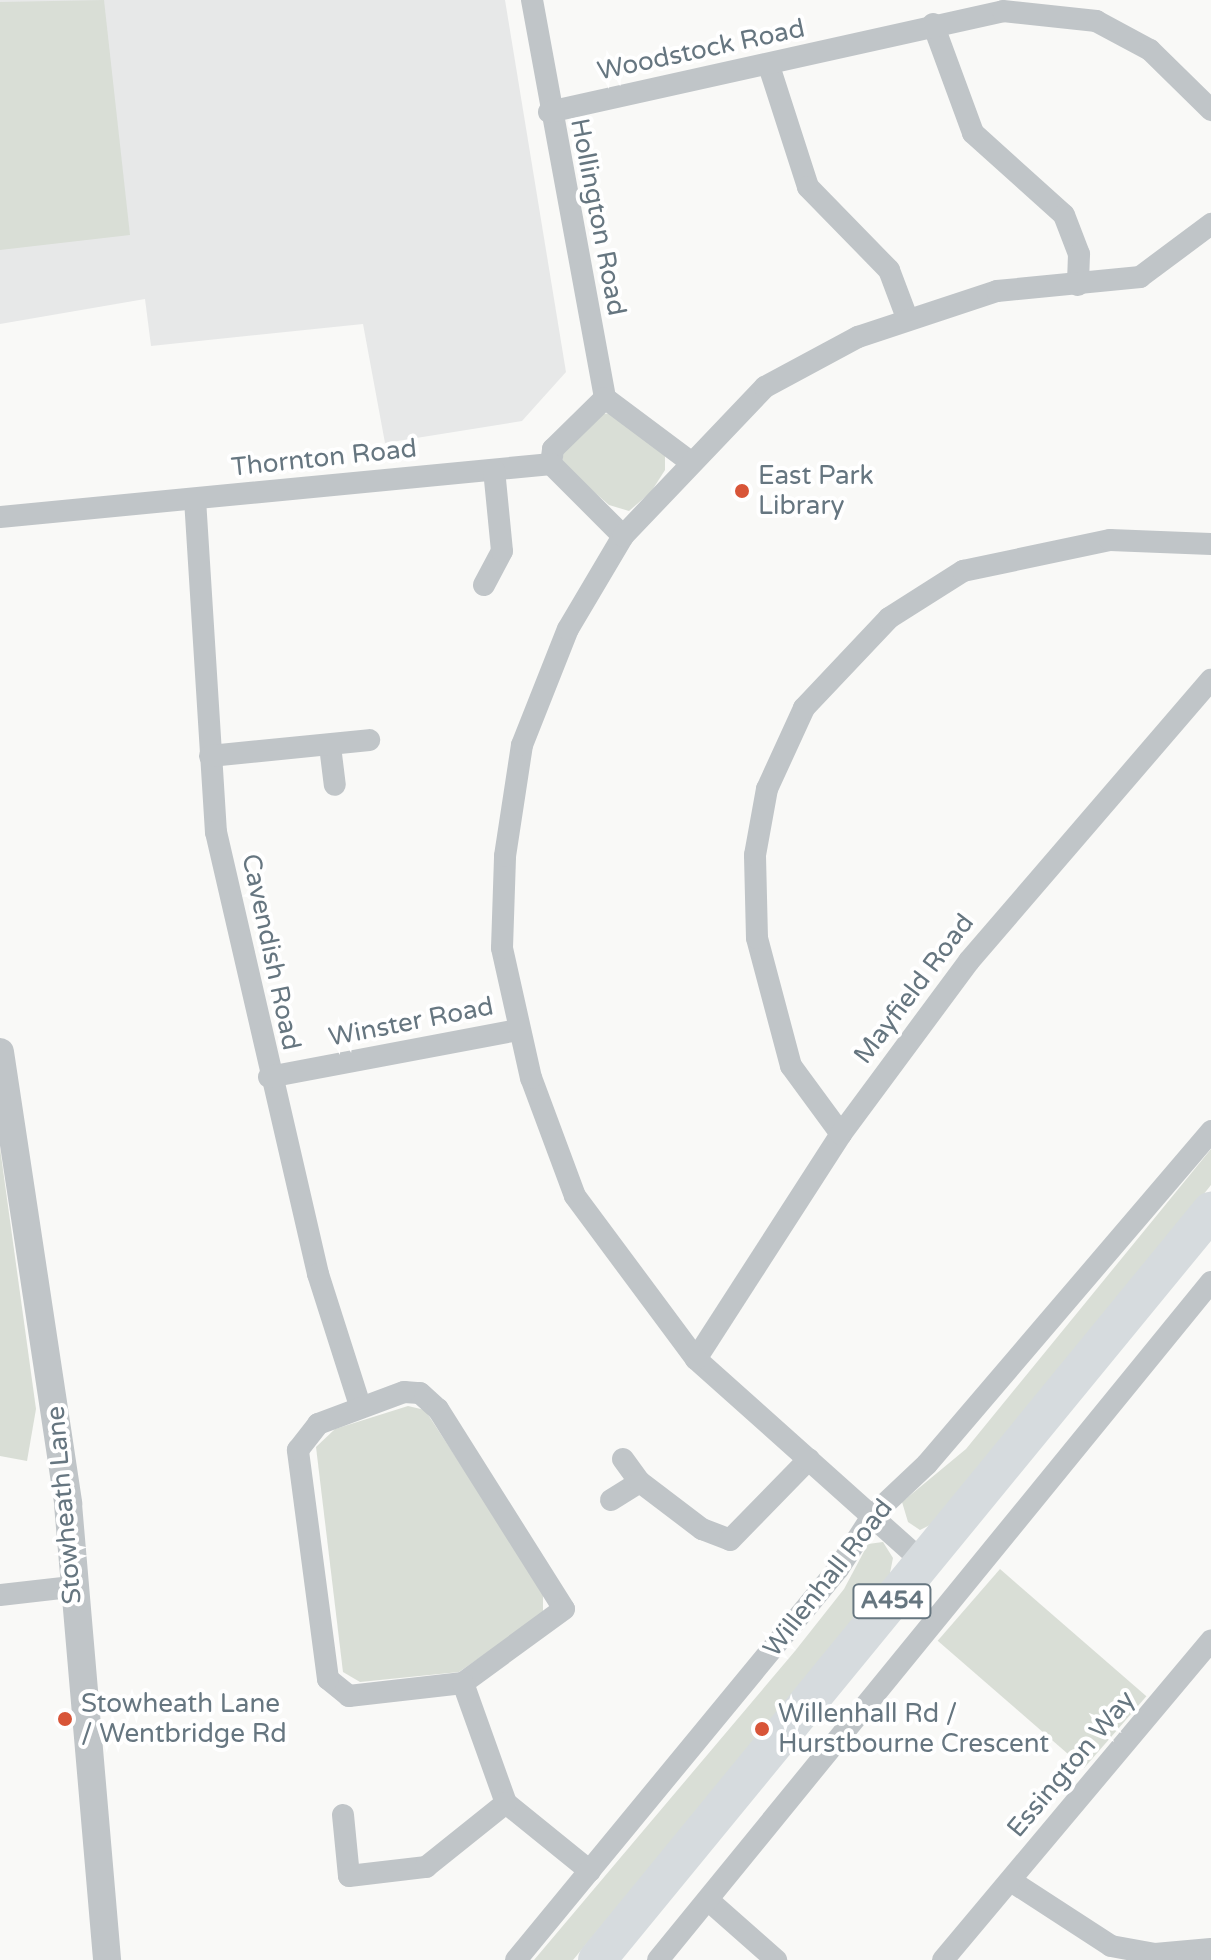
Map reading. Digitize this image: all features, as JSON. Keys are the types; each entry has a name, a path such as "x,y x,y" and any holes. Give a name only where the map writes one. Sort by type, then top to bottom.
{"highway":[{"name":"A454","path":"597,1960 923,1562 1208,1222"}],"street":[{"name":"Hollington Road","path":"532,0 549,112 605,398"},
{"name":"Woodstock Road","path":"549,112 769,66 933,24 1003,11 1096,21 1150,50 1211,110"},
{"path":"933,24 973,133 1064,215 1079,254 1078,285"},
{"path":"769,66 808,187 889,270 907,318"},
{"path":"923,1562 696,1359 575,1196 517,1030 502,948 505,856 522,745 568,629 623,536 688,460 765,387 907,318 997,291 1140,277 1211,224"},
{"path":"623,536 551,464 553,449 605,398 688,460"},
{"name":"Thornton Road","path":"0,517 551,464"},
{"path":"484,585 502,551 494,470"},
{"name":"Cavendish Road","path":"195,499 216,832 269,1077 318,1274 360,1406"},
{"path":"841,1134 791,1066 757,938 755,855 767,789 804,708 889,618 963,571 1110,540 1211,544"},
{"name":"Mayfield Road","path":"696,1359 841,1134 1058,849 1211,680"},
{"path":"210,756 369,740"},
{"path":"330,746 335,785"},
{"name":"Winster Road","path":"269,1077 517,1030"},
{"name":"Stowheath Lane","path":"0,1052 50,1359 107,1960"},
{"name":"Willenhall Road","path":"516,1960 838,1569 873,1515 927,1464 1211,1131"},
{"path":"658,1960 1211,1282"},
{"path":"404,1392 420,1393 438,1409 560,1594 564,1609 552,1624 463,1683 349,1696 328,1679 298,1450 307,1431 360,1406 404,1392"},
{"path":"623,1459 640,1482 702,1529 730,1540 809,1459"},
{"path":"611,1500 640,1482"},
{"path":"0,1595 70,1587"},
{"name":"Essington Way","path":"943,1960 1211,1641"},
{"path":"463,1683 506,1803 590,1871"},
{"path":"343,1815 349,1876 426,1867 506,1803"},
{"path":"1011,1881 1111,1946 1155,1954 1211,1949"},
{"path":"708,1900 776,1960"}],"shaded area":[{"path":"0,0 505,0 566,372 522,421 385,443 363,324 151,346 145,299 0,324"},
{"path":"104,0 130,235 0,250 0,2"},
{"path":"615,413 665,454 665,470 651,492 629,511 609,505 562,464 564,449 601,414"},
{"path":"0,1148 36,1409 27,1461 0,1456"},
{"path":"1211,1149 1211,1185 1024,1419 938,1521 920,1530 908,1522 902,1502 966,1449"},
{"path":"408,1406 425,1410 543,1590 543,1614 459,1672 360,1682 343,1672 316,1447 335,1429"},
{"path":"883,1542 893,1558 889,1578 573,1960 534,1960 795,1651 844,1589 868,1544"},
{"path":"1000,1569 1146,1696 1084,1768 938,1641"}],"place":[{"name":"East Park Library","path":"742,491"},
{"name":"Stowheath Lane / Wentbridge Rd","path":"65,1719"},
{"name":"Willenhall Rd / Hurstbourne Crescent","path":"762,1729"}]}
